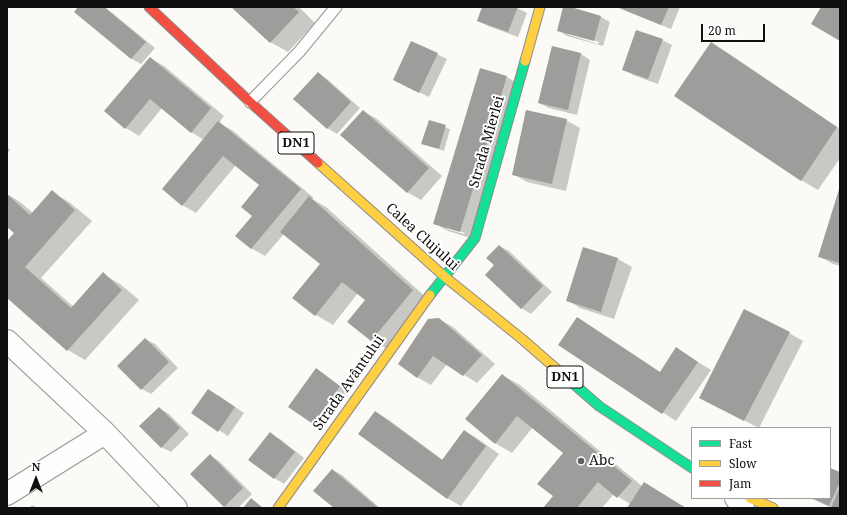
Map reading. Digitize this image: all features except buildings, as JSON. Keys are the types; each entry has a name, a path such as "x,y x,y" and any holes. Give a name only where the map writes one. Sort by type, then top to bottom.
{"main road":[{"name":"Calea Clujului","path":"149,7 250,102 445,277 522,339 599,406 691,467"},
{"name":"Strada Mierlei","path":"445,277 475,238 540,7"},
{"name":"Strada Avântului","path":"278,508 420,307 445,277"},
{"path":"752,499 773,508"}],"street":[{"path":"7,341 105,433 176,508"},
{"path":"7,494 105,433"},
{"path":"737,499 743,508"}],"lane":[{"path":"250,102 299,52 336,7"}],"traffic: fast":[{"path":"430,295 475,238 525,61"},
{"path":"561,373 599,406 691,467"}],"traffic: slow":[{"path":"525,61 540,7"},
{"path":"318,163 445,277 522,339 561,373"},
{"path":"278,508 430,295"},
{"path":"752,499 773,508"}],"traffic: jam":[{"path":"149,7 250,102 318,163"}],"place":[{"name":"Abc","path":"581,461"}]}
